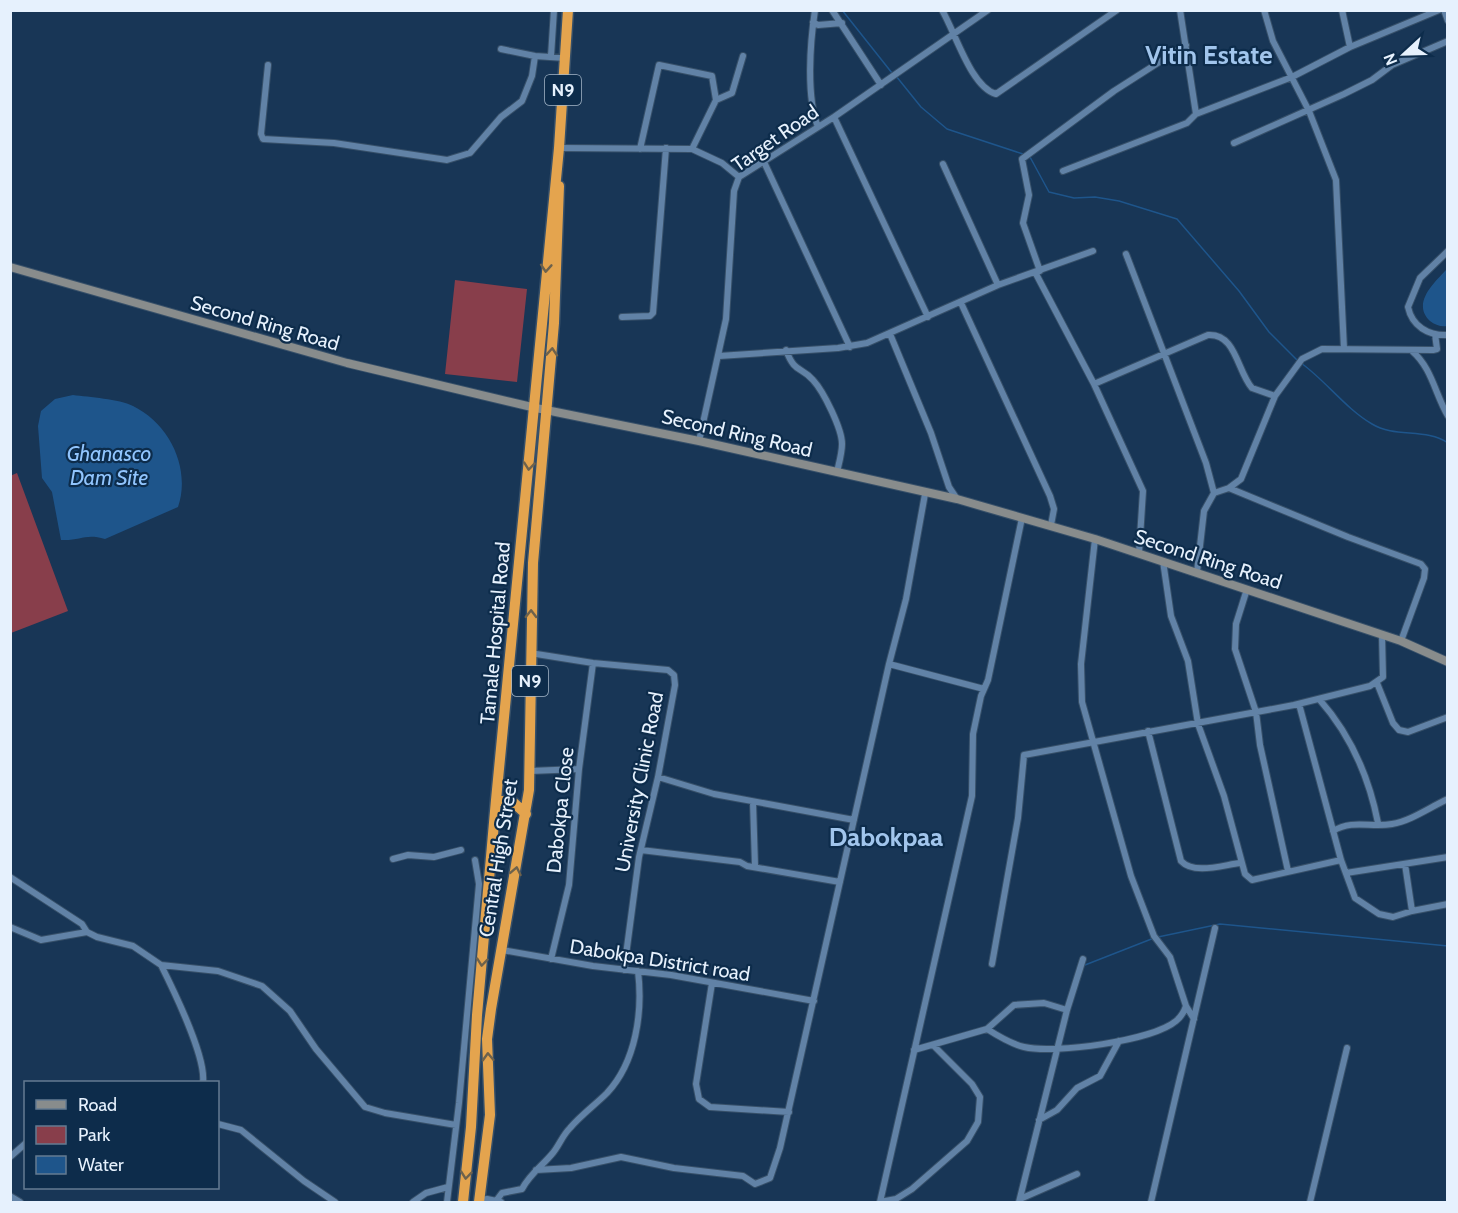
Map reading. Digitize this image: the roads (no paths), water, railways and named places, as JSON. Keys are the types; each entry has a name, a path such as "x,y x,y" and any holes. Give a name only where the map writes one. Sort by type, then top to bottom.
{"highway":[{"name":"N9","path":"541,409 557,265 560,198 557,168 568,10"},
{"name":"Central High Street","path":"479,1202 490,1115 488,1039 526,814 530,771 530,653 541,409"},
{"name":"Tamale Hospital Road","path":"492,862 496,800 541,409"},
{"path":"496,800 514,803 526,814"},
{"name":"Central High Street","path":"463,1203 469,1152 477,1015 492,862"},
{"path":"472,1107 490,1115"}],"main road":[{"name":"Second Ring Road","path":"10,267 278,345 541,409 699,441 925,494 957,499 1051,525 1197,572 1382,635 1448,662"}],"street":[{"path":"551,56 554,10"},
{"path":"815,10 812,102 818,127"},
{"path":"832,10 883,84"},
{"path":"942,10 955,32 972,74 990,92 996,94 1117,10"},
{"name":"Target Road","path":"699,441 719,356 728,301 734,191 739,177 834,117 988,10"},
{"path":"1180,10 1196,114"},
{"path":"1264,10 1273,41 1309,111 1336,180 1344,349"},
{"path":"1342,10 1350,47"},
{"path":"1064,171 1187,123 1196,114 1292,77 1350,47 1429,12 1442,10 1448,21"},
{"path":"813,22 818,26 842,23"},
{"path":"1234,143 1309,111 1372,80 1392,65 1448,41"},
{"path":"1139,554 1143,490 1094,384 1037,271 1023,223 1029,195 1022,159 1114,91 1186,45"},
{"path":"501,49 535,56 565,58"},
{"path":"268,65 261,134 263,139 334,143 447,160 470,153 501,117 522,101 532,76 535,56"},
{"path":"716,100 732,93 743,56"},
{"path":"640,149 659,65 712,76 716,100 692,149"},
{"path":"834,117 928,317"},
{"path":"559,148 692,149 722,163 739,177"},
{"path":"622,317 650,316 653,313 666,148"},
{"path":"764,162 850,347"},
{"path":"943,164 998,285"},
{"path":"719,356 850,347 890,334 998,285 1093,251"},
{"path":"1448,251 1420,278 1408,303 1414,322 1424,330 1448,335"},
{"path":"1126,254 1206,464 1214,493"},
{"path":"961,303 1050,495 1054,509 1051,525"},
{"path":"890,334 949,487 957,499"},
{"path":"1197,572 1204,511 1214,493 1229,488 1241,479 1275,396 1302,359 1322,349 1412,351 1437,349 1435,334"},
{"path":"1094,384 1208,335 1222,336 1247,382 1261,393 1275,396"},
{"path":"786,350 795,368 812,378 820,389 840,432 842,443 837,472"},
{"path":"1412,351 1422,360 1428,370 1448,416"},
{"path":"1229,488 1421,564 1425,569 1425,578 1401,642"},
{"path":"536,1170 571,1168 621,1157 674,1168 743,1176 755,1184 760,1184 772,1174 789,1112 889,664 906,599 925,494"},
{"path":"933,1044 972,1084 980,1097 978,1122 967,1141 912,1189 896,1199 880,1202 972,796 973,734 1022,518"},
{"path":"1095,539 1080,670 1082,702 1131,876 1156,938 1170,957 1186,1006 1194,1019"},
{"path":"1163,561 1171,616 1188,661 1197,724 1224,796 1240,863 1247,879 1252,880 1341,860"},
{"path":"1247,589 1236,624 1235,649 1256,712 1260,746 1288,871"},
{"path":"1382,635 1383,670 1377,683 1393,723 1399,730 1408,732 1448,717"},
{"name":"University Clinic Road","path":"530,653 593,663 668,670 674,675 675,685 658,777 641,849 624,970"},
{"name":"Dabokpa Close","path":"550,959 569,885 579,769 593,663"},
{"path":"889,664 984,689"},
{"path":"992,964 1015,837 1024,755 1299,704 1377,683"},
{"path":"1319,699 1353,746 1371,792 1378,824"},
{"path":"1299,704 1341,860 1355,898 1379,914 1393,917 1448,904"},
{"path":"1148,731 1181,861 1185,866 1199,868 1240,863"},
{"path":"530,771 579,769"},
{"path":"658,777 753,802 854,820"},
{"path":"1333,831 1350,824 1402,822 1448,799"},
{"path":"753,802 755,866"},
{"path":"641,849 694,854 840,882"},
{"path":"393,859 408,855 428,858 461,850"},
{"path":"1346,873 1448,857"},
{"path":"447,1203 479,884 475,861"},
{"path":"1405,864 1412,911"},
{"path":"10,877 82,924 87,932"},
{"path":"10,927 41,940 87,932 133,946 161,965 218,971 261,986 290,1011 334,1072 365,1107 385,1113 456,1125"},
{"path":"1151,1203 1215,928"},
{"name":"Dabokpa District road","path":"502,950 814,1001"},
{"path":"1020,1201 1066,1010 1083,959"},
{"path":"161,965 184,1014 201,1065 203,1081"},
{"path":"479,1202 488,1199 498,1202 502,1193 522,1189 527,1179 555,1152 568,1129 608,1092 624,1066 640,1007 638,971"},
{"path":"712,983 696,1084 699,1099 710,1107 789,1112"},
{"path":"914,1050 987,1029 1014,1005 1044,1003 1066,1010"},
{"path":"987,1029 1022,1046 1057,1047 1119,1041 1170,1026 1178,1020 1186,1006"},
{"path":"1039,1120 1057,1110 1077,1088 1100,1076 1119,1041"},
{"path":"1310,1203 1347,1048"},
{"path":"219,1126 241,1130 335,1203"},
{"path":"10,1157 24,1145"},
{"path":"454,1150 469,1152"},
{"path":"1020,1201 1077,1174"},
{"path":"413,1203 426,1193 448,1187"},
{"path":"1029,1195 1035,1203"},
{"path":"10,1196 20,1203"}],"water":[{"path":"1447,269 1447,326 1443,326 1430,321 1423,307 1427,293"},
{"name":"Ghanasco Dam Site","path":"73,395 133,406 157,424 167,436 179,463 182,478 178,507 105,539 88,537 61,540 52,492 42,478 38,426 41,411 55,399"}],"waterway":[{"path":"842,10 892,73"},
{"path":"896,76 921,107 947,129 1023,154"},
{"path":"1030,157 1049,192 1074,198 1095,197 1119,201 1177,219 1239,291 1269,332 1297,360"},
{"path":"1301,363 1362,418 1372,424 1390,431 1439,438 1448,443"},
{"path":"1158,937 1220,924 1448,946"},
{"path":"1085,965 1154,938"}],"district":[{"name":"Vitin Estate","path":"1209,55"},
{"name":"Dabokpaa","path":"886,837"}]}
